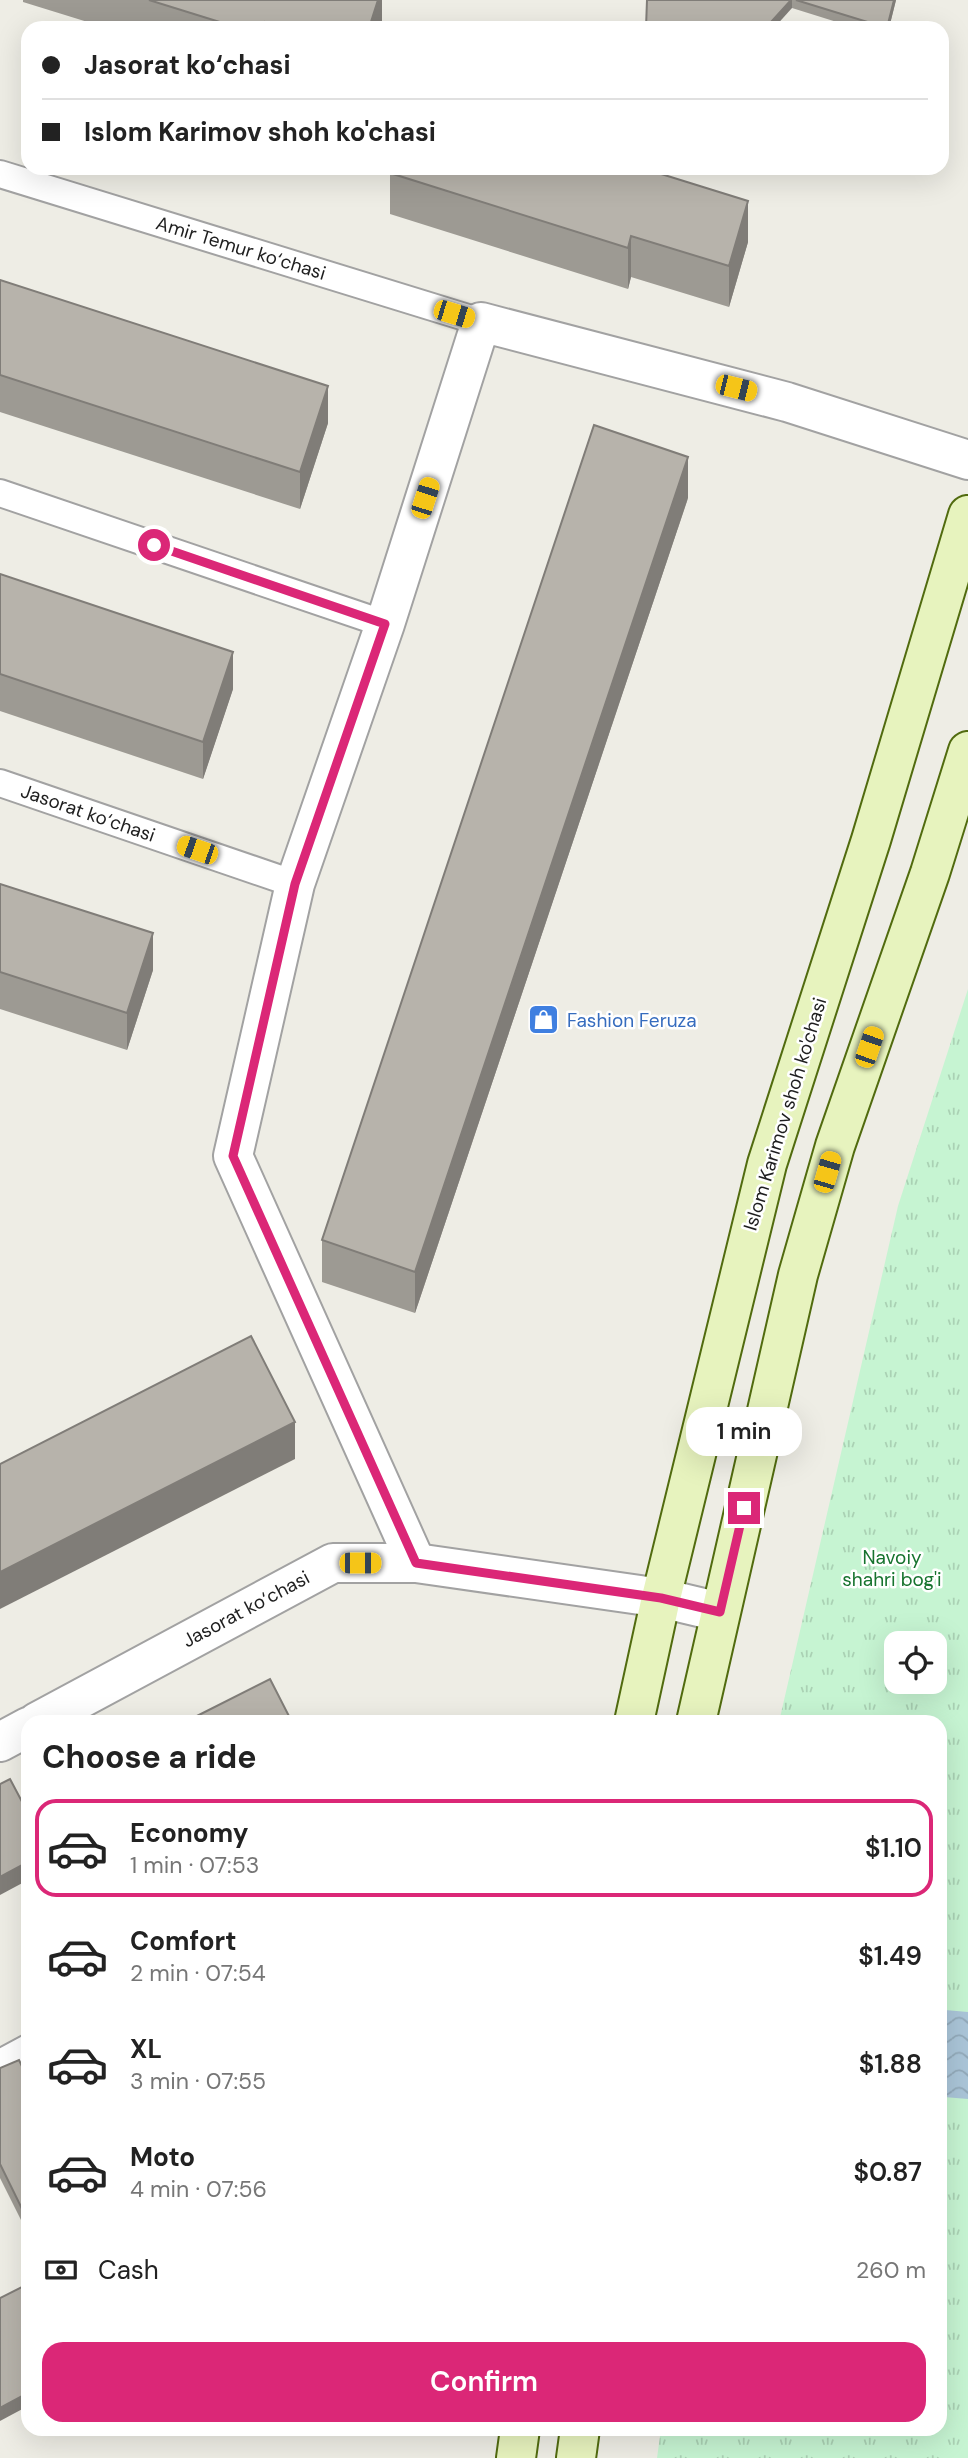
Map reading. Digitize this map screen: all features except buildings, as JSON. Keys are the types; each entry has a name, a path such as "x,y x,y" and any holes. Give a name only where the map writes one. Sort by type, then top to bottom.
{"main road":[{"name":"Islom Karimov shoh ko'chasi","path":"636,1715 661,1598 767,1164 874,827 968,515"},
{"path":"698,1715 801,1262 835,1146 930,873 968,751"},
{"path":"516,2458 519,2436"},
{"path":"576,2458 579,2436"}],"street":[{"path":"416,1563 233,1156 295,884 385,624 481,322 787,402 968,460"},
{"name":"Jasorat ko‘chasi","path":"50,1715 332,1563 416,1563 661,1598 720,1612"},
{"path":"0,1742 21,1731"}],"lane":[{"name":"Amir Temur ko‘chasi","path":"0,174 481,322"},
{"path":"0,493 385,624"},
{"name":"Jasorat ko‘chasi","path":"0,783 295,884"},
{"path":"0,2063 21,2052"}],"green space":[{"name":"Navoiy shahri bog'i","path":"968,989 968,2458 657,2458 660,2436 947,2436 947,1715 781,1715 898,1206"}],"water":[{"path":"947,2010 968,2012 968,2099 947,2097"}],"place":[{"name":"Fashion Feruza","path":"544,1020"}],"route":[{"path":"154,545 385,624 295,884 233,1156 416,1563 661,1598 720,1612 744,1508"}]}
